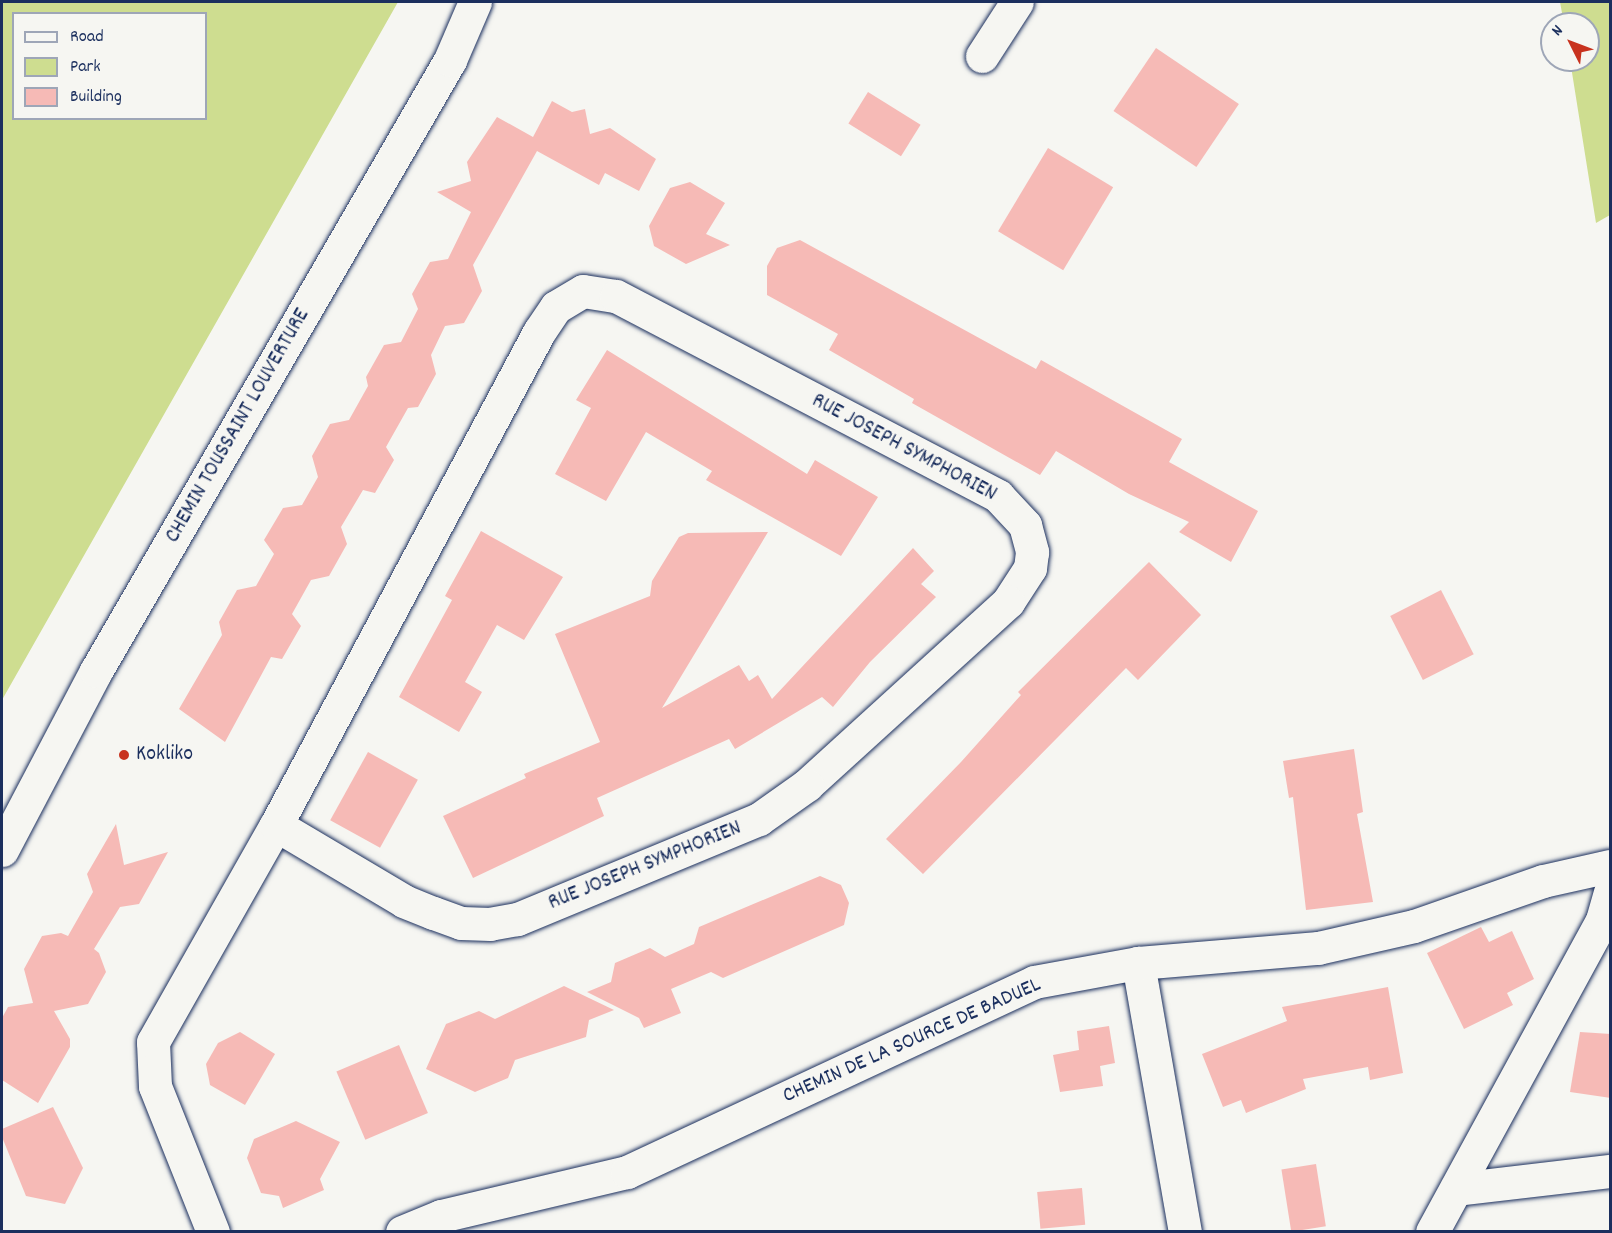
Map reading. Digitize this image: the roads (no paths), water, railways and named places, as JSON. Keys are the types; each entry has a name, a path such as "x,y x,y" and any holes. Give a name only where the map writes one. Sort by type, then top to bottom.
{"street":[{"name":"CHEMIN TOUSSAINT LOUVERTURE","path":"2,850 96,671 450,60 475,2"},
{"path":"982,56 1017,2"},
{"name":"RUE JOSEPH SYMPHORIEN","path":"213,1232 155,1086 153,1042 276,825 539,332 556,307 583,291 616,296 998,496 1025,525 1032,552 1030,568 1008,602 807,785 759,819 517,919 490,924 461,923 433,913 404,901 276,825"},
{"name":"CHEMIN DE LA SOURCE DE BADUEL","path":"402,1232 441,1216 627,1172 1034,982 1138,963 1318,948 1414,926 1544,880 1611,866"},
{"path":"1432,1232 1602,920 1611,892"},
{"path":"1138,963 1185,1232"},
{"path":"1456,1189 1611,1171"}],"place":[{"name":"Kokliko","path":"124,755"}]}
